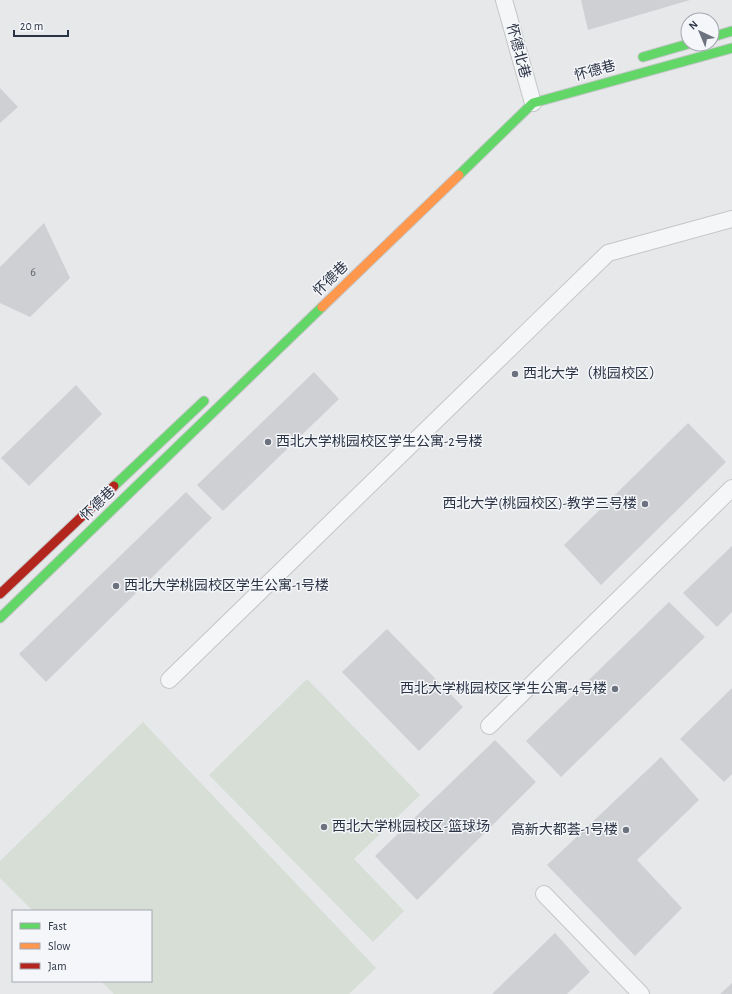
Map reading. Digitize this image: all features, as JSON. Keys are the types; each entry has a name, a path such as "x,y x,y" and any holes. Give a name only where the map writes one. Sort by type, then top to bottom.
{"street":[{"name":"怀德北巷","path":"504,0 530,95"},
{"path":"720,35 732,31"},
{"path":"636,59 680,46"},
{"name":"怀德巷","path":"0,618 530,95 732,48"},
{"path":"169,680 608,253 732,219"},
{"name":"怀德巷","path":"0,594 208,396"},
{"path":"489,726 732,488"},
{"path":"544,894 641,994"}],"shaded area":[{"name":"西北大学桃园校区-篮球场","path":"307,679 420,795 354,859 404,911 373,942 209,775"},
{"path":"143,722 376,968 349,994 114,994 102,982 152,982 152,910 32,910 0,878 0,861"}],"building":[{"path":"581,0 690,0 588,30"},
{"path":"0,88 18,107 0,123"},
{"path":"44,223 70,278 30,317 0,303 0,267"},
{"name":"西北大学桃园校区学生公寓-2号楼","path":"314,372 339,399 223,511 197,485"},
{"path":"76,385 102,414 29,486 1,458"},
{"name":"西北大学(桃园校区)-教学三号楼","path":"688,423 726,462 601,585 564,545"},
{"name":"西北大学桃园校区学生公寓-1号楼","path":"186,492 212,518 46,682 19,654"},
{"path":"732,546 732,612 717,627 683,593"},
{"name":"西北大学桃园校区学生公寓-4号楼","path":"669,602 705,637 561,777 526,741"},
{"path":"387,629 463,707 419,751 342,672"},
{"path":"732,688 732,774 724,782 680,739"},
{"path":"495,740 536,782 417,900 375,856"},
{"name":"高新大都荟-1号楼","path":"661,757 699,800 637,860 682,908 635,956 547,865"},
{"path":"555,933 590,972 567,994 492,994"},
{"path":"732,983 732,994 720,994"}],"traffic: fast":[{"path":"720,35 732,31"},
{"path":"643,57 680,46"},
{"path":"459,175 533,103 732,48"},
{"path":"0,618 322,307"},
{"path":"114,486 204,401"}],"traffic: slow":[{"path":"322,307 459,175"}],"traffic: jam":[{"path":"0,594 114,486"}],"place":[{"name":"西北大学（桃园校区）","path":"515,374"},
{"name":"西北大学桃园校区学生公寓-2号楼","path":"268,442"},
{"name":"西北大学(桃园校区)-教学三号楼","path":"645,504"},
{"name":"西北大学桃园校区学生公寓-1号楼","path":"116,586"},
{"name":"西北大学桃园校区学生公寓-4号楼","path":"615,689"},
{"name":"西北大学桃园校区-篮球场","path":"324,827"},
{"name":"高新大都荟-1号楼","path":"626,830"}]}
